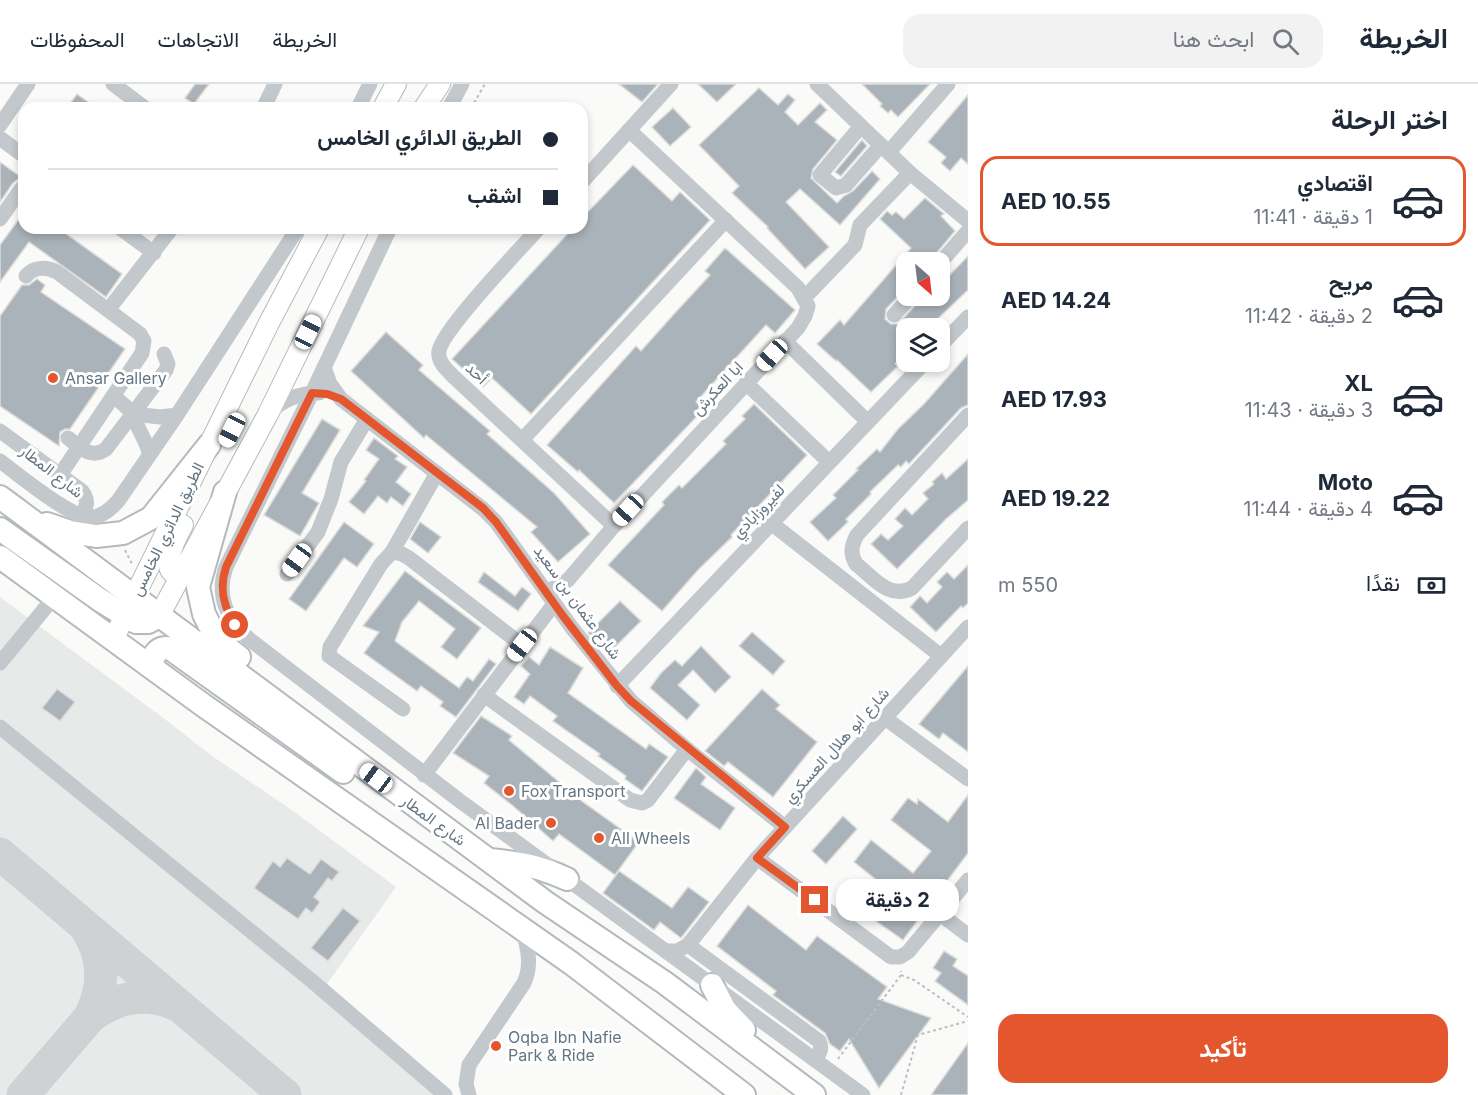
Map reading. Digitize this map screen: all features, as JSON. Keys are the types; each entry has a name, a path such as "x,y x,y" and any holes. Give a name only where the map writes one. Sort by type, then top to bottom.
{"highway":[{"path":"21,512 53,527 76,533 96,536 123,533 151,518 209,445"},
{"path":"225,492 198,587 204,614 217,640 301,707 321,736"},
{"name":"شارع المطار","path":"0,497 21,512 129,606 159,616 544,902 665,983 814,1095"},
{"path":"0,529 100,600 129,606"},
{"path":"0,557 203,705 571,963 744,1095"},
{"path":"153,667 152,661 155,654 162,649 171,649 367,789 431,819"},
{"path":"490,860 520,862 544,868 567,879"},
{"path":"712,985 732,1018 786,1075"}],"main road":[{"path":"378,102 383,84"},
{"path":"386,102 396,84"},
{"path":"428,102 440,84"},
{"name":"الطريق الدائري الخامس","path":"114,638 317,234"},
{"name":"الطريق الدائري الخامس","path":"159,616 268,414 356,234"},
{"path":"181,576 171,572 168,567 175,541 240,413 254,375 254,356"}],"street":[{"path":"0,125 28,84"},
{"path":"113,84 137,102"},
{"path":"266,102 275,84"},
{"path":"361,102 370,84"},
{"path":"452,102 462,84"},
{"path":"588,175 671,84"},
{"path":"817,84 910,173 968,221"},
{"path":"861,126 820,175 836,188 846,185 948,84"},
{"path":"629,130 726,219 805,297 855,245 860,225 910,173"},
{"path":"0,138 18,152"},
{"path":"0,219 18,193"},
{"path":"522,440 726,219"},
{"path":"950,252 968,231"},
{"path":"128,234 154,253"},
{"path":"108,310 168,234"},
{"path":"149,453 177,415 292,234"},
{"path":"312,393 387,234"},
{"name":"أحد","path":"534,234 450,329 439,351 440,360 614,526"},
{"path":"26,276 33,269 51,269 140,334 144,345 142,353 114,396 74,442 60,475"},
{"name":"ابا العكرش","path":"522,645 550,598 806,316 808,306 805,297"},
{"path":"894,315 902,306"},
{"path":"950,335 968,316"},
{"path":"785,341 868,422"},
{"path":"74,442 90,453 103,452 166,370 168,364 165,354"},
{"name":"شارع عثمان بن سعيد","path":"324,367 330,384 341,399 496,522 550,598 631,701 785,827"},
{"name":"لفيروزابادي","path":"617,686 916,372"},
{"path":"746,383 829,462"},
{"name":"شارع عثمان بن سعيد","path":"268,414 288,399 312,393 327,394 341,399"},
{"name":"شارع المطار","path":"312,393 226,567 222,591 226,608 235,625 249,639 424,775 862,1095"},
{"path":"114,396 134,414 160,417 177,415"},
{"path":"134,414 135,424 145,440 149,453"},
{"path":"968,415 857,535 852,543 853,558 856,564 890,591 905,591 912,588 968,528"},
{"path":"287,574 318,532 331,499 341,462 367,419"},
{"name":"شارع المطار","path":"0,432 85,495 86,509 78,516"},
{"name":"شارع المطار","path":"0,461 78,516 90,518 102,514 118,501 149,453"},
{"path":"403,709 329,656 330,646 381,564 392,552 437,473"},
{"path":"771,523 941,656"},
{"path":"392,552 409,558 522,645"},
{"path":"0,663 55,596"},
{"name":"شارع ابو هلال العسكري","path":"688,945 757,858 941,656 967,631"},
{"name":"شارع المطار","path":"424,775 522,645"},
{"path":"484,695 636,803 648,800 687,749"},
{"path":"885,718 968,778"},
{"path":"0,727 312,981 445,1095"},
{"path":"757,858 891,957 904,954 968,880"},
{"path":"940,914 968,935"},
{"path":"469,1095 466,1084 469,1065 524,983 528,973 528,951 523,931"},
{"path":"666,951 677,951 688,945"},
{"path":"688,945 687,956 690,969"},
{"path":"688,945 819,1041 820,1051 815,1060"}],"path":[{"path":"474,102 484,84"},
{"path":"830,1071 901,975 904,954"},
{"path":"901,975 914,980 968,1019"},
{"path":"901,1095 918,1035 968,1019"}],"shaded area":[{"path":"0,597 212,756 289,808 396,887 327,984 451,1095 0,1095"}],"building":[{"path":"195,84 209,84 196,102 185,98"},
{"path":"619,84 658,84 642,102"},
{"path":"698,84 736,84 717,102"},
{"path":"862,84 930,84 898,117 891,110 888,113 880,106 882,104"},
{"path":"759,88 778,105 788,94 795,100 785,112 798,125 820,103 827,110 815,122 837,140 813,169 811,178 837,203 853,191 872,171 880,179 840,225 800,189 786,202 829,247 805,269 768,227 732,193 739,186 699,145"},
{"path":"77,94 88,102 71,102"},
{"path":"968,95 968,164 961,158 950,171 941,163 946,157 928,142"},
{"path":"673,108 691,127 670,146 652,127"},
{"path":"862,140 867,146 841,176 835,172"},
{"path":"0,162 18,175 18,179 0,202"},
{"path":"633,165 672,201 680,192 710,220 531,414 492,378 483,387 452,359 567,234 588,234 588,212"},
{"path":"925,198 944,214 941,216 955,231 937,252 908,252 911,248 880,219 887,211 892,215 896,212 904,219"},
{"path":"18,220 18,234 66,234 122,274 106,297 29,242 0,282 0,245"},
{"path":"725,248 795,310 775,333 766,325 696,402 704,409 614,503 579,470 578,472 547,445 636,346 641,351 710,275 705,271"},
{"path":"968,256 968,290 939,318 904,318 915,306 950,306 950,275"},
{"path":"896,265 896,298 886,309 885,319 891,324 896,324 896,368 871,392 817,344 840,320 844,325"},
{"name":"Ansar Gallery","path":"37,279 45,285 41,292 125,349 70,429 60,432 59,446 0,406 0,316 22,285 29,285"},
{"path":"386,332 423,365 419,370 490,431 487,434 554,493 590,534 558,562 531,532 537,527 426,435 424,438 351,371"},
{"path":"968,354 968,405 961,408 909,464 906,461 901,467 898,465 870,492 871,494 846,519 848,522 828,541 810,522 836,498 833,495 858,470 856,469 877,449 880,452 898,429 924,404"},
{"path":"754,404 807,455 662,611 608,565 664,505 662,502 679,485 682,488 726,444 723,441 745,419 742,416"},
{"path":"322,419 340,430 302,493 319,503 300,536 264,515"},
{"path":"374,438 398,456 395,459 407,467 396,482 411,494 403,506 391,497 387,503 378,496 364,514 349,502 366,481 364,480 379,459 366,450"},
{"path":"968,459 968,500 897,569 871,544 881,534 888,540 903,526 895,519 905,508 912,515 928,499 923,493 934,484 932,482 942,473 946,479"},
{"path":"344,522 374,544 357,567 344,558 306,611 289,599"},
{"path":"420,522 441,537 428,553 410,539"},
{"path":"968,565 968,603 963,608 961,606 936,632 910,607 920,596 927,603 942,587 937,582 947,572 954,579"},
{"path":"405,571 481,628 457,659 441,647 455,629 419,601 402,622 395,641 459,688 467,677 473,681 489,659 496,664 456,717 440,706 443,702 421,686 417,691 364,653 379,632 363,626"},
{"path":"484,572 515,596 522,587 531,594 518,611 478,582"},
{"path":"620,601 641,621 608,654 588,633"},
{"path":"752,632 785,661 773,675 739,646"},
{"path":"701,646 731,677 715,693 693,670 678,685 700,705 687,720 650,688 675,660 682,666"},
{"path":"550,647 583,668 568,693 646,749 649,744 668,757 642,791 598,756 600,754 553,721 557,716 530,696 524,704 514,697 530,674 521,666 529,657 539,665"},
{"path":"968,666 968,752 943,733 939,739 919,724"},
{"path":"57,689 75,702 60,721 42,708"},
{"path":"762,689 780,705 776,709 817,742 773,797 728,762 724,766 705,751"},
{"path":"481,716 512,736 509,740 583,802 639,842 615,875 559,834 553,841 484,783 489,776 453,753"},
{"path":"696,768 706,777 701,784 735,808 720,830 674,798"},
{"path":"968,795 968,853 903,940 876,921 895,895 854,862 871,840 913,873 931,851 891,820 908,798 917,804 918,799 948,822"},
{"path":"843,816 857,829 826,864 812,851"},
{"path":"287,858 310,874 321,859 339,872 332,881 328,878 314,897 320,902 312,913 306,908 298,919 254,888 273,861 280,867"},
{"path":"619,871 672,908 688,887 709,902 681,938 660,922 654,930 603,893"},
{"path":"748,905 806,950 817,936 887,987 878,999 931,1018 879,1088 849,1039 840,1051 830,1044 825,1033 773,995 776,991 717,946"},
{"path":"343,908 360,921 328,961 311,948"},
{"path":"944,951 957,959 953,966 968,976 968,1005 935,981 941,973 933,968"},
{"path":"968,1043 968,1095 931,1095"}],"taxiway":[{"path":"0,854 285,1095"},
{"path":"86,928 97,950 101,972 98,994 90,1017"},
{"path":"23,1095 90,1017 100,1010 121,1001 143,997 177,1005"}],"place":[{"name":"Ansar Gallery","path":"53,378"},
{"name":"Fox Transport","path":"509,791"},
{"name":"Al Bader","path":"551,823"},
{"name":"All Wheels","path":"599,838"},
{"name":"Oqba Ibn Nafie Park & Ride","path":"496,1046"}],"route":[{"path":"235,625 223,600 222,583 226,567 312,393 341,399 483,508 514,544 554,604 631,701 785,827 757,858 815,900"}]}
